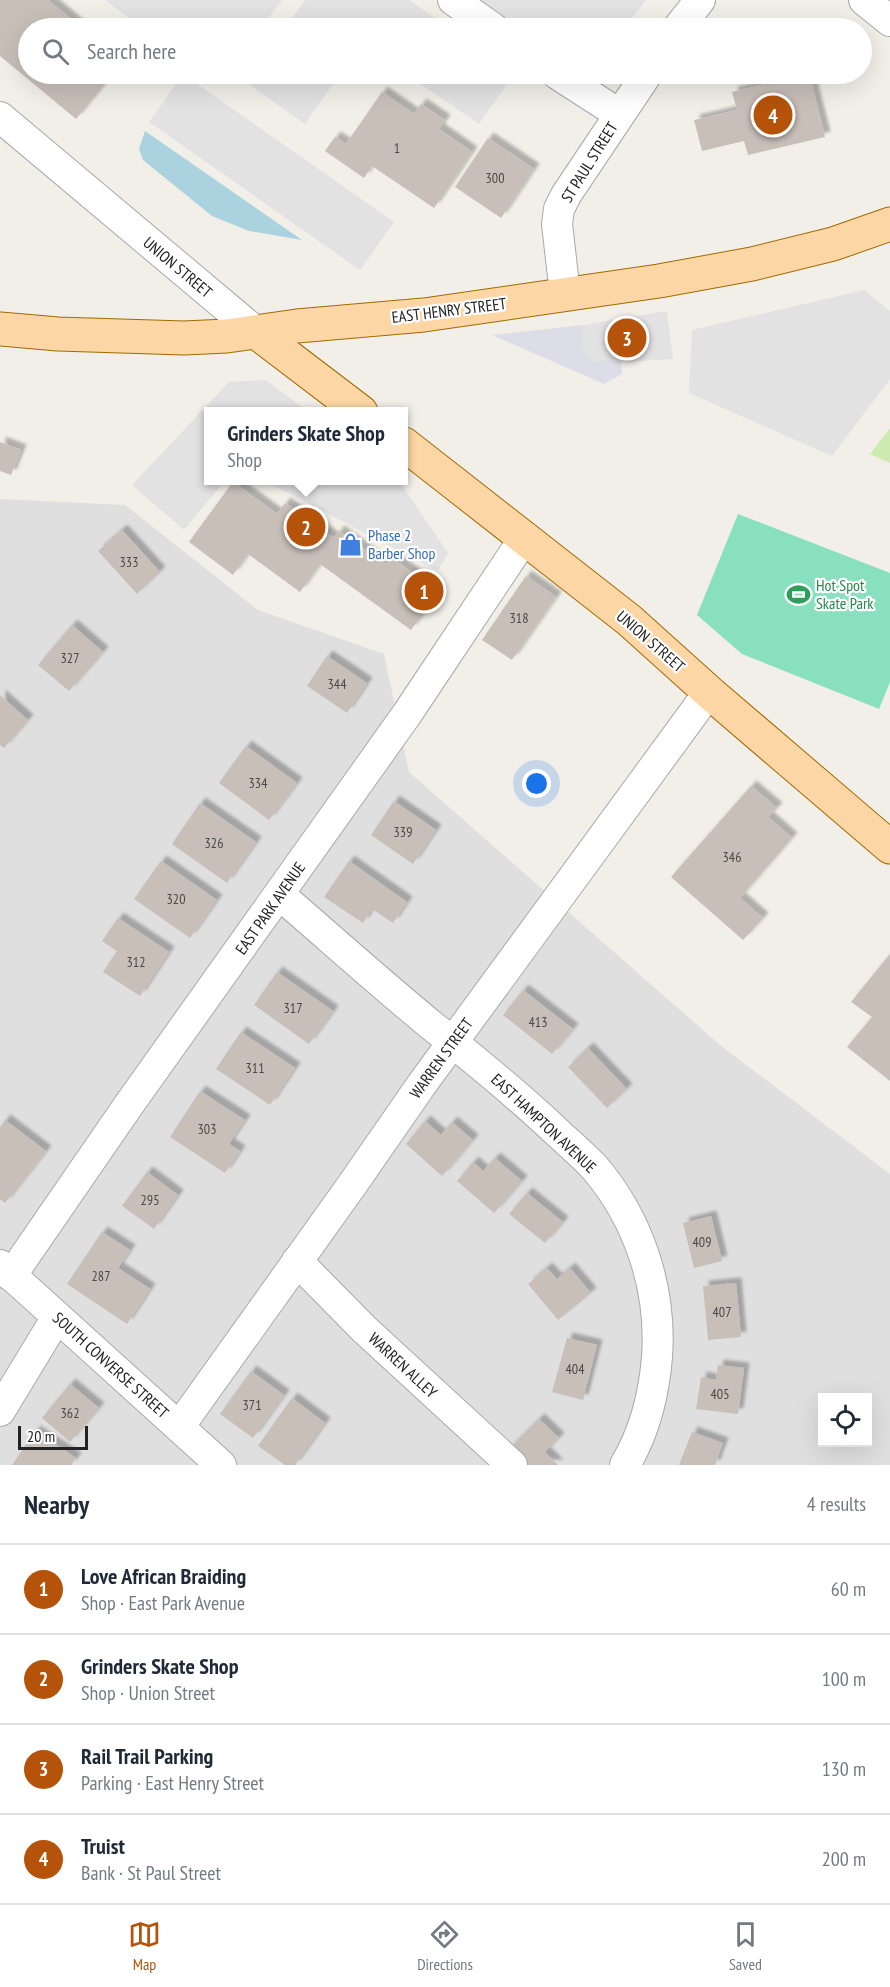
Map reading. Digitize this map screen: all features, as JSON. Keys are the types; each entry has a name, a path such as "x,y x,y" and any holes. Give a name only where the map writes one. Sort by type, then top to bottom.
{"main road":[{"name":"EAST HENRY STREET","path":"0,329 58,334 184,338 227,336 297,326 424,315 659,281 752,264 833,243 890,224"},
{"name":"UNION STREET","path":"256,332 356,407"},
{"name":"UNION STREET","path":"408,447 628,620 890,847"}],"street":[{"path":"686,18 700,0"},
{"path":"864,0 890,21"},
{"path":"572,84 619,114"},
{"name":"ST PAUL STREET","path":"565,294 557,224 559,209 640,84"},
{"name":"UNION STREET","path":"0,117 256,332"},
{"name":"EAST PARK AVENUE","path":"6,1271 280,895 407,714 525,537"},
{"name":"WARREN STREET","path":"179,1427 453,1042 709,692"},
{"name":"EAST HAMPTON AVENUE","path":"280,895 524,1100 594,1167 622,1205 642,1247 654,1291 658,1337 655,1383 644,1422 624,1465"},
{"name":"WARREN ALLEY","path":"297,1261 364,1329 512,1465"},
{"name":"SOUTH CONVERSE STREET","path":"6,1271 221,1465"},
{"path":"0,1411 57,1317"}],"shaded area":[{"path":"105,0 282,0 268,18 129,18"},
{"path":"305,0 409,0 435,18 292,18"},
{"path":"482,0 646,0 632,18 505,18 483,5"},
{"path":"176,84 197,84 394,222 360,270 149,122"},
{"path":"248,84 333,84 305,124"},
{"path":"421,84 507,84 479,124"},
{"path":"864,290 890,311 890,379 832,456 689,393 692,330"},
{"path":"667,311 673,359 591,361 584,351 583,325"},
{"path":"583,325 584,351 591,361 621,362 622,374 604,384 492,335"},
{"path":"266,380 302,407 205,407 229,382"},
{"path":"204,409 204,485 222,485 184,530 132,485"},
{"path":"273,485 402,485 448,553 438,571"},
{"path":"0,499 125,505 258,610 384,654 409,772 720,1045 890,1174 890,1465 0,1465"}],"green space":[{"path":"890,428 890,463 870,454"},
{"name":"Hot Spot Skate Park","path":"738,514 890,573 890,682 879,709 742,654 697,615"}],"water":[{"path":"145,131 302,240 249,231 212,216 143,160 139,149"}],"building":[{"path":"0,0 48,0 70,18 18,18 18,71 0,56"},
{"path":"34,84 105,84 76,119"},
{"path":"766,84 812,84 825,137 748,155 744,141 702,151 694,120 737,110 732,92"},
{"path":"382,92 414,114 421,104 445,120 439,129 472,152 434,208 372,166 364,178 325,151 335,137 346,144"},
{"path":"488,138 534,169 501,218 455,187"},
{"path":"0,442 21,450 11,475 0,471"},
{"path":"231,485 237,485 277,514 285,503 334,538 339,531 385,564 391,557 439,592 411,630 320,564 300,592 248,554 233,575 189,542"},
{"path":"122,530 160,572 137,594 98,551"},
{"path":"526,576 556,597 512,660 482,640"},
{"path":"72,625 103,652 69,691 38,665"},
{"path":"327,656 367,683 347,713 307,686"},
{"path":"0,695 28,720 4,748 0,745"},
{"path":"246,746 297,783 269,820 219,783"},
{"path":"751,786 777,808 768,817 792,838 740,898 763,918 743,940 671,877"},
{"path":"394,801 436,830 413,864 371,835"},
{"path":"200,803 256,842 227,883 172,844"},
{"path":"161,861 217,900 190,938 134,899"},
{"path":"349,861 407,902 393,923 372,909 363,923 324,897"},
{"path":"118,918 169,952 140,996 103,972 117,951 102,941"},
{"path":"890,954 890,1081 847,1047 872,1017 851,1002"},
{"path":"277,972 333,1011 309,1044 254,1005"},
{"path":"523,990 573,1029 552,1054 503,1015"},
{"path":"241,1032 295,1068 270,1105 216,1069"},
{"path":"588,1048 627,1089 607,1108 568,1067"},
{"path":"200,1091 245,1120 229,1144 240,1151 225,1173 170,1137"},
{"path":"5,1120 46,1151 5,1203 0,1199 0,1127"},
{"path":"425,1121 441,1135 452,1122 473,1140 442,1176 406,1144"},
{"path":"495,1158 522,1181 494,1213 457,1181 473,1162 483,1171"},
{"path":"147,1172 178,1195 154,1229 122,1206"},
{"path":"527,1193 563,1222 545,1243 509,1214"},
{"path":"711,1216 722,1261 694,1268 683,1223"},
{"path":"102,1232 130,1250 118,1268 150,1289 127,1324 67,1284"},
{"path":"547,1268 557,1279 570,1268 591,1293 558,1320 528,1284"},
{"path":"736,1283 741,1337 708,1340 703,1286"},
{"path":"567,1338 597,1345 583,1400 552,1392"},
{"path":"718,1365 744,1368 738,1414 696,1409 701,1377 716,1380"},
{"path":"251,1371 284,1395 253,1438 220,1414"},
{"path":"70,1384 99,1408 70,1442 42,1418"},
{"path":"292,1398 325,1423 295,1465 285,1465 258,1446"},
{"path":"539,1419 559,1438 545,1452 558,1465 524,1465 508,1450"},
{"path":"35,1431 76,1458 71,1465 12,1465"},
{"path":"692,1432 723,1443 715,1465 679,1465"}],"place":[{"name":"Truist","path":"773,115"},
{"name":"Rail Trail Parking","path":"627,338"},
{"name":"Grinders Skate Shop","path":"306,527"},
{"name":"Phase 2 Barber Shop","path":"350,544"},
{"name":"Love African Braiding","path":"424,591"},
{"name":"Hot Spot Skate Park","path":"798,594"}]}
